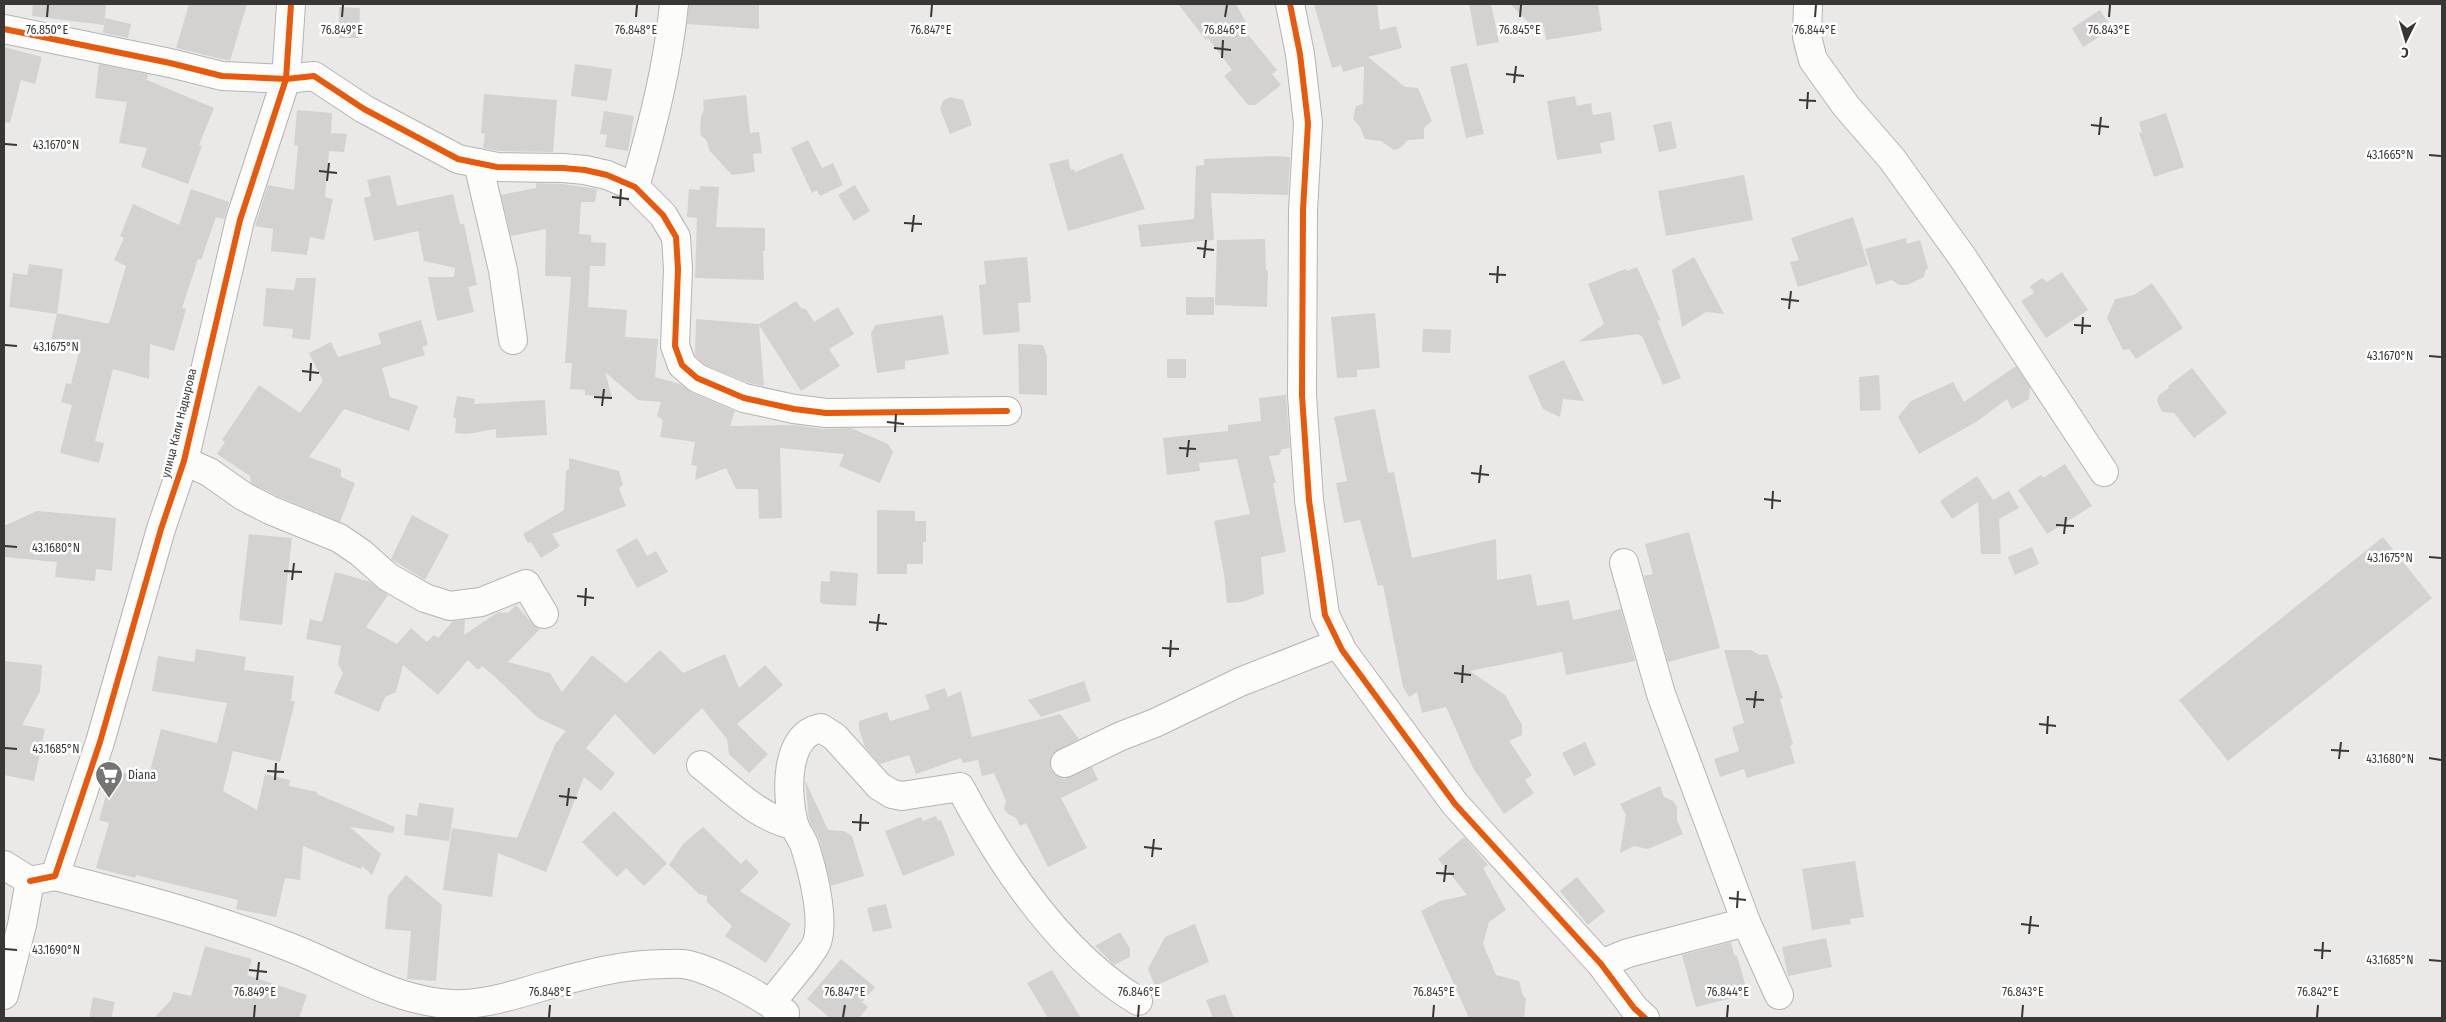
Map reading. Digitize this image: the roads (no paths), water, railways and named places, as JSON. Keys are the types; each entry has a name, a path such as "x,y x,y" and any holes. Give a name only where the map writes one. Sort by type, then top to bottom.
{"street":[{"name":"улица Кали Надырова","path":"4,995 22,925 100,742 161,530 184,461 240,220 286,79 291,4"},
{"path":"635,187 651,134 668,55 674,4"},
{"path":"1290,4 1300,54 1308,123 1303,210 1302,395 1309,500 1325,615 1339,643 1455,804 1600,964 1634,1008 1645,1018"},
{"path":"1808,4 1806,37 1813,60 1846,106 1892,159 1963,258 2104,472"},
{"path":"4,29 170,63 222,76 286,79 314,76 364,108 458,159 497,167 584,170 607,175 635,187 662,215 676,237 678,269 675,346 682,365 697,378 744,398 826,412 1007,411"},
{"path":"478,163 502,270 513,340"},
{"path":"184,461 209,472 243,496 270,510 314,530 339,538 361,553 388,577 426,598 450,606 481,602 526,584 544,614"},
{"path":"1624,563 1661,694 1746,922 1779,995"},
{"path":"1065,763 1121,736 1155,723 1240,682 1339,643"},
{"path":"4,865 42,878 157,902 245,930 311,955 374,986 437,1011 469,1003 503,999 612,968 682,956 782,1013 817,943 819,922 816,898 804,843 794,825 791,808 791,764 796,747 803,735 811,729 821,728 835,737 879,786 892,794 902,796 960,786 975,815 1018,880 1061,938 1110,985 1138,1001"},
{"path":"701,766 760,811 781,822 794,825"},
{"path":"1600,964 1628,953 1746,922"}],"place":[{"name":"Diana","path":"109,799"}]}
